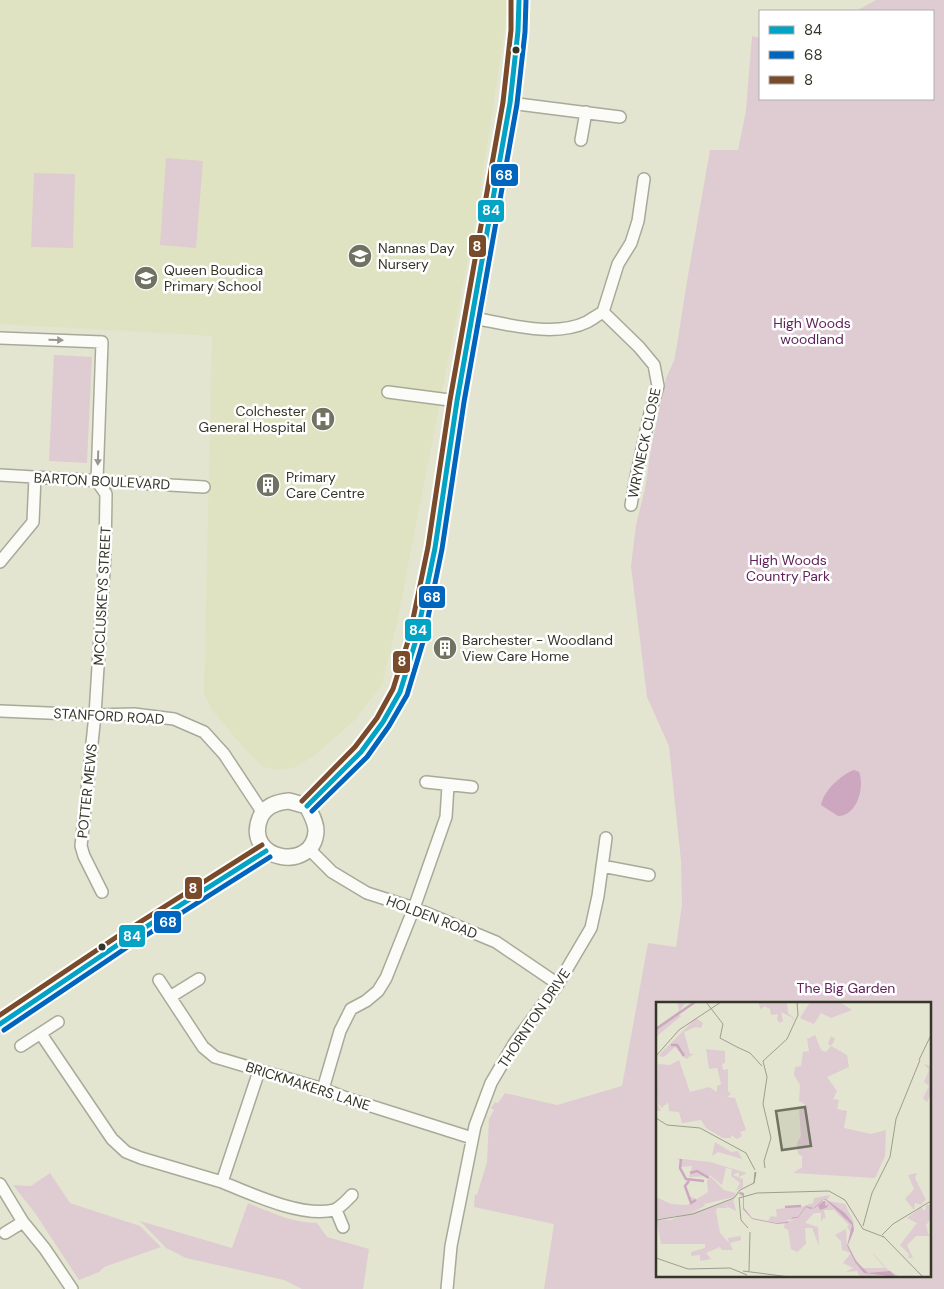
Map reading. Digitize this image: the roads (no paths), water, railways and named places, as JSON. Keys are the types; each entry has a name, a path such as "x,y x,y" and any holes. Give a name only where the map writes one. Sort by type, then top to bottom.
{"street":[{"path":"307,806 361,752 383,722 400,692 416,640 435,548 457,401 510,103 518,31 519,0"},
{"path":"510,103 620,117"},
{"path":"581,140 586,112"},
{"path":"473,318 536,330 558,329 585,323 603,312 618,264 631,243 638,221 644,179"},
{"name":"WRYNECK CLOSE","path":"603,312 639,347 654,365 658,386 640,458 632,505"},
{"path":"0,338 102,342 97,481"},
{"path":"388,392 457,401"},
{"name":"BARTON BOULEVARD","path":"0,476 204,487"},
{"path":"0,562 33,522 35,478"},
{"name":"MCCLUSKEYS STREET","path":"95,715 105,554 106,494 97,481"},
{"name":"STANFORD ROAD","path":"0,711 95,715 134,714 174,719 204,732 224,754 263,813"},
{"name":"POTTER MEWS","path":"95,715 82,846 84,856 102,892"},
{"path":"426,782 448,786 472,787"},
{"path":"323,1089 340,1031 351,1010 378,991 386,978 414,908 446,817 448,786"},
{"path":"288,801 307,806 316,831 309,849 296,857 287,858 266,851 259,837 258,827 263,813 270,806 279,802 288,801"},
{"name":"THORNTON DRIVE","path":"447,1289 451,1246 472,1138 491,1083 514,1044 558,984 590,928 598,896 606,838"},
{"name":"HOLDEN ROAD","path":"309,849 332,872 367,893 414,908 496,942 558,984"},
{"path":"0,1024 122,942 266,851"},
{"path":"602,866 649,875"},
{"path":"170,997 199,979"},
{"name":"BRICKMAKERS LANE","path":"158,980 202,1047 215,1057 323,1089 472,1138"},
{"path":"21,1046 58,1022"},
{"path":"41,1034 112,1139 126,1152 306,1211 336,1210 352,1195"},
{"path":"222,1182 259,1071"},
{"path":"0,1184 23,1222 45,1248 72,1289"},
{"path":"336,1210 343,1227"},
{"path":"5,1233 23,1222"}],"place":[{"name":"Nannas Day Nursery","path":"360,256"},
{"name":"Queen Boudica Primary School","path":"146,278"},
{"name":"Colchester General Hospital","path":"323,419"},
{"name":"Primary Care Centre","path":"268,485"},
{"name":"Barchester - Woodland View Care Home","path":"445,648"}],"park label":[{"name":"High Woods woodland","path":"812,332"},
{"name":"High Woods Country Park","path":"788,568"},
{"name":"The Big Garden","path":"846,988"}]}
